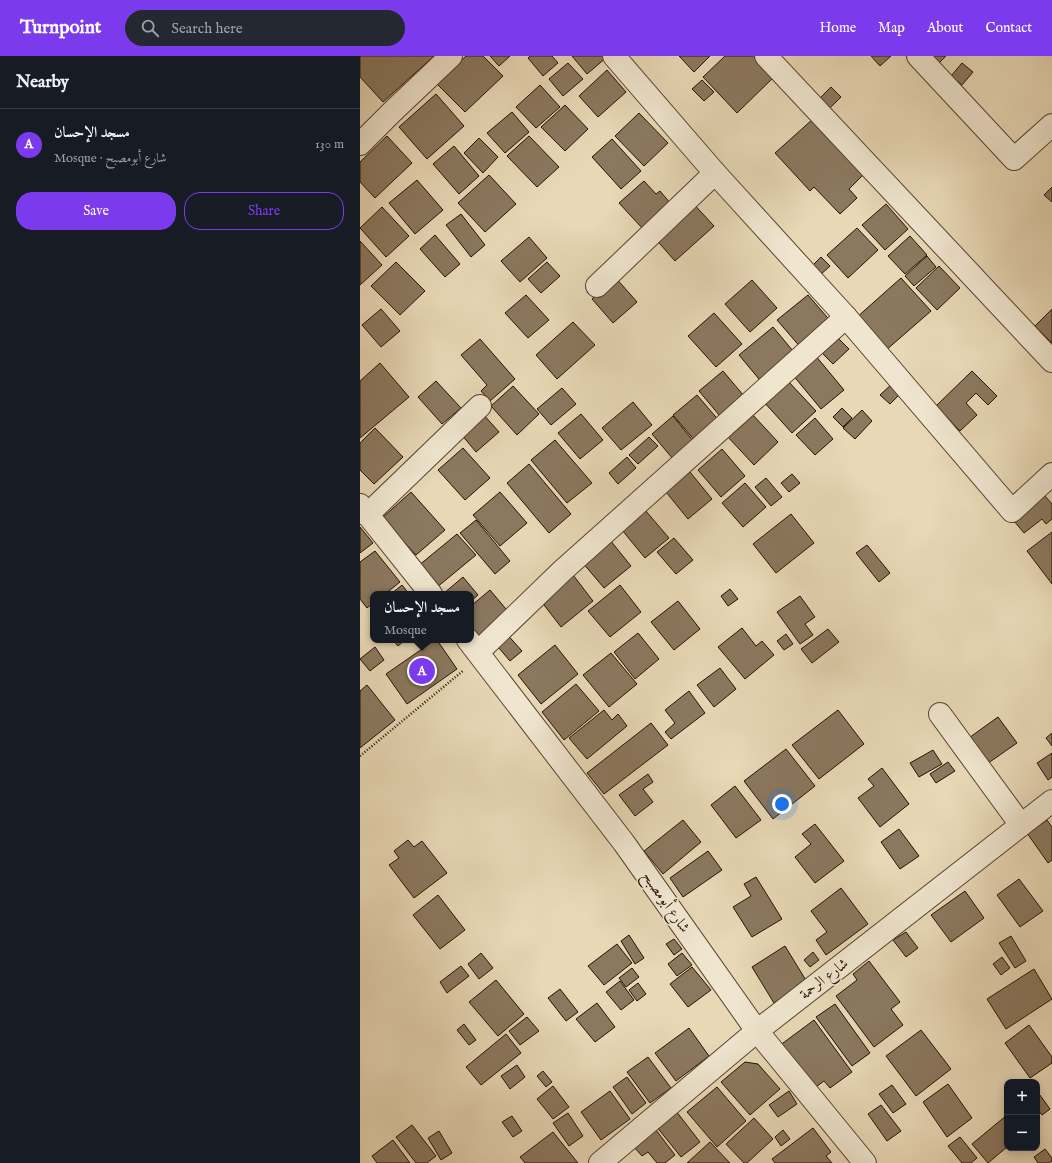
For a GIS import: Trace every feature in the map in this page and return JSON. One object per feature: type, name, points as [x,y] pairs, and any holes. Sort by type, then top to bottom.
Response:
[{"type":"street","points":[[360,144],[451,56]]},
{"type":"street","points":[[614,56],[715,173],[846,317],[1012,511],[1052,474]]},
{"type":"street","points":[[766,56],[1052,361]]},
{"type":"street","points":[[918,56],[1014,159],[1052,125]]},
{"type":"street","points":[[597,286],[715,173]]},
{"type":"street","points":[[473,646],[562,571],[846,317]]},
{"type":"street","points":[[429,591],[363,510],[480,406]]},
{"type":"street","name":"شارع أبومصبح","points":[[473,646],[624,843],[757,1031],[865,1163]]},
{"type":"street","points":[[940,714],[1021,825]]},
{"type":"street","name":"شارع الرحمة","points":[[600,1163],[757,1031],[1052,801]]},
{"type":"path","points":[[360,756],[465,669],[473,646]]},
{"type":"building","points":[[360,56],[434,56],[383,102],[360,77]]},
{"type":"building","points":[[466,56],[483,56],[503,76],[465,112],[437,84]]},
{"type":"building","points":[[490,56],[510,56],[499,66]]},
{"type":"building","points":[[530,56],[552,56],[558,63],[543,76],[528,58]]},
{"type":"building","points":[[572,56],[606,56],[607,57],[587,74]]},
{"type":"building","points":[[679,56],[710,56],[694,72]]},
{"type":"building","points":[[725,56],[756,56],[775,76],[737,113],[703,77]]},
{"type":"building","points":[[871,56],[891,56],[880,66]]},
{"type":"building","points":[[920,56],[946,56],[933,69]]},
{"type":"building","points":[[568,63],[583,79],[563,96],[549,79]]},
{"type":"building","points":[[962,63],[973,72],[962,85],[951,76]]},
{"type":"building","points":[[607,70],[626,92],[598,117],[579,96]]},
{"type":"building","points":[[702,80],[714,92],[704,101],[692,89]]},
{"type":"building","points":[[540,85],[560,107],[536,128],[516,107]]},
{"type":"building","points":[[831,87],[841,97],[826,112],[816,102]]},
{"type":"building","points":[[436,94],[464,126],[427,159],[399,127]]},
{"type":"building","points":[[565,105],[588,129],[565,151],[541,127]]},
{"type":"building","points":[[512,112],[529,132],[505,153],[487,133]]},
{"type":"building","points":[[639,113],[668,143],[644,166],[615,136]]},
{"type":"building","points":[[813,119],[863,175],[849,189],[857,198],[840,214],[814,187],[810,191],[775,153]]},
{"type":"building","points":[[387,136],[412,163],[375,198],[360,182],[360,162]]},
{"type":"building","points":[[529,136],[559,167],[537,187],[507,156]]},
{"type":"building","points":[[479,138],[498,157],[483,173],[464,153]]},
{"type":"building","points":[[612,139],[641,171],[621,189],[592,157]]},
{"type":"building","points":[[454,146],[479,176],[459,194],[433,164]]},
{"type":"building","points":[[489,175],[516,204],[485,232],[458,203]]},
{"type":"building","points":[[417,180],[443,210],[415,234],[389,203]]},
{"type":"building","points":[[644,181],[656,194],[660,191],[671,204],[643,229],[619,203]]},
{"type":"building","points":[[1052,187],[1052,202],[1044,195]]},
{"type":"building","points":[[690,200],[714,226],[675,261],[652,235]]},
{"type":"building","points":[[886,204],[908,229],[885,250],[862,225]]},
{"type":"building","points":[[382,207],[409,236],[386,257],[360,228]]},
{"type":"building","points":[[461,214],[485,245],[471,257],[446,225]]},
{"type":"building","points":[[857,228],[878,250],[848,278],[827,255]]},
{"type":"building","points":[[435,235],[460,264],[445,277],[420,249]]},
{"type":"building","points":[[910,236],[927,255],[905,274],[888,256]]},
{"type":"building","points":[[529,237],[547,258],[520,282],[501,261]]},
{"type":"building","points":[[360,241],[382,265],[360,285]]},
{"type":"building","points":[[927,256],[936,267],[914,286],[905,276]]},
{"type":"building","points":[[821,257],[830,266],[819,276],[811,267]]},
{"type":"building","points":[[396,262],[425,291],[400,315],[371,286]]},
{"type":"building","points":[[547,262],[560,276],[541,293],[528,279]]},
{"type":"building","points":[[939,266],[960,288],[937,310],[916,288]]},
{"type":"building","points":[[615,277],[637,302],[613,323],[592,299]]},
{"type":"building","points":[[901,278],[931,311],[885,351],[856,318]]},
{"type":"building","points":[[752,280],[777,308],[750,332],[725,304]]},
{"type":"building","points":[[526,295],[549,320],[528,338],[505,313]]},
{"type":"building","points":[[808,295],[833,324],[802,349],[777,320]]},
{"type":"building","points":[[381,309],[400,331],[381,347],[362,325]]},
{"type":"building","points":[[1052,309],[1052,343],[1035,326]]},
{"type":"building","points":[[714,313],[742,344],[716,367],[688,336]]},
{"type":"building","points":[[573,322],[595,345],[557,379],[536,355]]},
{"type":"building","points":[[773,327],[798,357],[764,385],[739,355]]},
{"type":"building","points":[[833,333],[849,349],[833,364],[817,348]]},
{"type":"building","points":[[480,339],[515,379],[490,401],[481,391],[487,385],[461,355]]},
{"type":"building","points":[[815,355],[844,390],[821,409],[792,374]]},
{"type":"building","points":[[380,363],[409,397],[360,438],[360,381]]},
{"type":"building","points":[[723,371],[749,402],[725,422],[699,391]]},
{"type":"building","points":[[972,371],[997,396],[988,405],[976,393],[966,403],[977,415],[960,431],[936,406]]},
{"type":"building","points":[[787,380],[816,411],[792,433],[763,401]]},
{"type":"building","points":[[436,381],[461,408],[442,424],[418,397]]},
{"type":"building","points":[[893,383],[902,392],[890,404],[880,395]]},
{"type":"building","points":[[513,386],[539,414],[517,435],[491,406]]},
{"type":"building","points":[[562,388],[576,404],[551,425],[537,409]]},
{"type":"building","points":[[697,395],[721,423],[697,443],[673,415]]},
{"type":"building","points":[[633,402],[652,425],[621,450],[602,428]]},
{"type":"building","points":[[842,408],[852,418],[843,427],[833,417]]},
{"type":"building","points":[[862,410],[872,421],[855,439],[843,428]]},
{"type":"building","points":[[751,413],[778,442],[754,465],[727,436]]},
{"type":"building","points":[[483,414],[499,432],[476,452],[461,434]]},
{"type":"building","points":[[581,414],[603,440],[580,459],[558,433]]},
{"type":"building","points":[[673,416],[694,442],[673,459],[652,434]]},
{"type":"building","points":[[815,418],[833,439],[815,455],[796,435]]},
{"type":"building","points":[[375,428],[403,457],[374,484],[360,470],[360,443]]},
{"type":"building","points":[[649,437],[658,446],[638,464],[629,455]]},
{"type":"building","points":[[555,440],[592,483],[567,503],[531,460]]},
{"type":"building","points":[[463,448],[490,478],[465,500],[438,470]]},
{"type":"building","points":[[722,449],[745,476],[721,497],[698,470]]},
{"type":"building","points":[[627,457],[636,468],[618,484],[609,473]]},
{"type":"building","points":[[529,464],[571,514],[549,533],[507,483]]},
{"type":"building","points":[[690,472],[712,499],[688,519],[666,492]]},
{"type":"building","points":[[792,474],[800,483],[789,492],[781,483]]},
{"type":"building","points":[[766,478],[782,497],[771,506],[755,487]]},
{"type":"building","points":[[745,483],[766,507],[743,527],[722,503]]},
{"type":"building","points":[[411,492],[445,530],[416,555],[382,518]]},
{"type":"building","points":[[500,492],[527,523],[500,546],[473,515]]},
{"type":"building","points":[[1045,496],[1052,504],[1052,519],[1046,524],[1042,519],[1024,533],[1014,521]]},
{"type":"building","points":[[645,510],[669,538],[645,558],[622,530]]},
{"type":"building","points":[[791,514],[814,543],[776,573],[753,544]]},
{"type":"building","points":[[476,520],[510,561],[495,574],[460,533]]},
{"type":"building","points":[[360,527],[373,543],[360,553]]},
{"type":"building","points":[[1052,532],[1052,584],[1027,551]]},
{"type":"building","points":[[457,534],[476,555],[436,588],[418,566]]},
{"type":"building","points":[[674,538],[693,560],[676,574],[657,552]]},
{"type":"building","points":[[610,540],[631,566],[604,588],[582,562]]},
{"type":"building","points":[[867,545],[890,573],[879,582],[856,553]]},
{"type":"building","points":[[375,551],[400,582],[389,591],[370,591],[370,606],[367,608],[360,599],[360,562]]},
{"type":"building","points":[[573,575],[593,601],[561,627],[541,601]]},
{"type":"building","points":[[463,577],[478,595],[474,598],[474,591],[447,591]]},
{"type":"building","points":[[402,585],[407,591],[395,591]]},
{"type":"building","points":[[620,585],[641,612],[610,637],[588,611]]},
{"type":"building","points":[[730,589],[738,599],[728,606],[721,596]]},
{"type":"building","points":[[490,590],[511,615],[479,642],[474,636],[474,603]]},
{"type":"building","points":[[800,596],[815,617],[805,624],[813,635],[800,644],[777,612]]},
{"type":"building","points":[[678,601],[700,629],[674,650],[651,622]]},
{"type":"building","points":[[742,628],[756,646],[762,641],[774,655],[745,679],[718,647]]},
{"type":"building","points":[[828,629],[839,642],[812,663],[801,649]]},
{"type":"building","points":[[504,631],[522,651],[510,661],[493,641]]},
{"type":"building","points":[[638,633],[659,659],[635,679],[614,652]]},
{"type":"building","points":[[786,634],[793,644],[784,650],[777,641]]},
{"type":"building","points":[[431,643],[439,643],[457,669],[407,704],[386,674]]},
{"type":"building","points":[[555,645],[578,674],[541,704],[518,675]]},
{"type":"building","points":[[375,647],[384,660],[370,671],[360,659]]},
{"type":"building","points":[[611,653],[637,684],[609,707],[583,675]]},
{"type":"building","points":[[720,668],[736,689],[714,707],[697,685]]},
{"type":"building","points":[[576,684],[599,711],[564,740],[542,712]]},
{"type":"building","points":[[367,685],[395,720],[360,748],[360,691]]},
{"type":"building","points":[[689,691],[705,713],[671,739],[665,732],[675,723],[665,710]]},
{"type":"building","points":[[604,710],[612,720],[618,714],[627,726],[587,759],[569,738]]},
{"type":"building","points":[[838,710],[864,744],[819,779],[792,745]]},
{"type":"building","points":[[998,717],[1017,743],[984,766],[966,740]]},
{"type":"building","points":[[651,723],[668,745],[604,794],[587,773]]},
{"type":"building","points":[[1052,733],[1052,746],[1046,738]]},
{"type":"building","points":[[786,749],[815,786],[773,819],[744,781]]},
{"type":"building","points":[[933,750],[942,764],[919,777],[910,763]]},
{"type":"building","points":[[1052,753],[1052,777],[1048,780],[1037,763]]},
{"type":"building","points":[[948,762],[955,771],[936,783],[930,774]]},
{"type":"building","points":[[882,768],[909,804],[880,827],[858,798],[874,786],[868,779]]},
{"type":"building","points":[[648,774],[653,782],[643,789],[653,802],[635,816],[619,795]]},
{"type":"building","points":[[735,786],[761,820],[736,838],[711,805]]},
{"type":"building","points":[[683,820],[701,842],[663,874],[644,851]]},
{"type":"building","points":[[1047,820],[1052,827],[1052,860],[1048,863],[1027,833]]},
{"type":"building","points":[[815,824],[844,861],[815,883],[795,857],[811,844],[802,834]]},
{"type":"building","points":[[899,829],[919,856],[900,869],[881,842]]},
{"type":"building","points":[[408,840],[414,847],[422,841],[447,873],[414,898],[389,865],[399,858],[394,851]]},
{"type":"building","points":[[708,851],[722,870],[683,897],[670,878]]},
{"type":"building","points":[[756,877],[782,919],[752,937],[733,907],[751,896],[744,884]]},
{"type":"building","points":[[1019,879],[1043,911],[1020,927],[997,895]]},
{"type":"building","points":[[841,888],[868,924],[826,955],[816,940],[827,932],[811,911]]},
{"type":"building","points":[[965,891],[984,918],[951,942],[931,915]]},
{"type":"building","points":[[438,895],[465,930],[440,949],[413,915]]},
{"type":"building","points":[[906,932],[918,948],[906,957],[893,940]]},
{"type":"building","points":[[629,935],[644,958],[635,964],[621,941]]},
{"type":"building","points":[[1011,936],[1026,961],[1015,968],[999,943]]},
{"type":"building","points":[[674,939],[682,949],[674,955],[666,944]]},
{"type":"building","points":[[617,944],[632,963],[604,985],[588,966]]},
{"type":"building","points":[[785,946],[807,982],[774,1003],[752,967]]},
{"type":"building","points":[[813,952],[819,960],[810,967],[804,960]]},
{"type":"building","points":[[481,953],[493,968],[479,979],[468,964]]},
{"type":"building","points":[[682,953],[692,965],[677,976],[668,964]]},
{"type":"building","points":[[1002,957],[1010,968],[1001,975],[993,964]]},
{"type":"building","points":[[869,961],[900,1002],[891,1009],[903,1025],[874,1047],[836,996],[857,980],[853,974]]},
{"type":"building","points":[[461,966],[469,976],[447,993],[440,982]]},
{"type":"building","points":[[692,967],[711,990],[688,1007],[670,984]]},
{"type":"building","points":[[632,968],[639,977],[626,987],[619,978]]},
{"type":"building","points":[[1034,969],[1052,999],[1006,1029],[987,999]]},
{"type":"building","points":[[496,980],[524,1014],[498,1036],[469,1002]]},
{"type":"building","points":[[620,981],[634,1000],[621,1010],[606,992]]},
{"type":"building","points":[[638,983],[646,994],[637,1001],[629,990]]},
{"type":"building","points":[[560,989],[578,1012],[566,1021],[548,998]]},
{"type":"building","points":[[597,1003],[615,1027],[595,1042],[576,1019]]},
{"type":"building","points":[[835,1004],[870,1053],[852,1066],[816,1017]]},
{"type":"building","points":[[527,1017],[539,1031],[520,1045],[509,1031]]},
{"type":"building","points":[[814,1020],[852,1072],[830,1088],[824,1081],[813,1089],[779,1046]]},
{"type":"building","points":[[464,1024],[476,1040],[469,1045],[457,1030]]},
{"type":"building","points":[[1029,1025],[1052,1057],[1052,1063],[1030,1078],[1005,1043]]},
{"type":"building","points":[[689,1028],[709,1056],[676,1081],[655,1053]]},
{"type":"building","points":[[921,1030],[951,1069],[916,1096],[886,1056]]},
{"type":"building","points":[[506,1034],[521,1053],[481,1085],[466,1067]]},
{"type":"building","points":[[648,1057],[671,1088],[650,1103],[627,1072]]},
{"type":"building","points":[[745,1062],[758,1064],[780,1089],[750,1115],[721,1082]]},
{"type":"building","points":[[517,1065],[525,1077],[510,1089],[501,1076]]},
{"type":"building","points":[[543,1071],[552,1082],[546,1087],[537,1076]]},
{"type":"building","points":[[627,1077],[646,1103],[632,1114],[613,1087]]},
{"type":"building","points":[[948,1084],[972,1118],[947,1137],[923,1102]]},
{"type":"building","points":[[892,1085],[906,1104],[893,1113],[879,1094]]},
{"type":"building","points":[[553,1086],[569,1107],[553,1119],[537,1099]]},
{"type":"building","points":[[717,1087],[746,1121],[717,1147],[687,1112]]},
{"type":"building","points":[[610,1091],[630,1119],[601,1140],[581,1112]]},
{"type":"building","points":[[789,1091],[797,1104],[778,1117],[769,1105]]},
{"type":"building","points":[[1040,1095],[1050,1109],[1042,1115],[1040,1112]]},
{"type":"building","points":[[881,1105],[901,1131],[887,1141],[868,1114]]},
{"type":"building","points":[[676,1111],[700,1142],[681,1157],[656,1126]]},
{"type":"building","points":[[568,1113],[583,1136],[569,1146],[553,1123]]},
{"type":"building","points":[[512,1116],[522,1131],[513,1137],[502,1122]]},
{"type":"building","points":[[1004,1117],[1004,1150],[988,1163],[972,1144]]},
{"type":"building","points":[[754,1118],[773,1139],[747,1163],[744,1163],[726,1144]]},
{"type":"building","points":[[412,1125],[436,1156],[427,1163],[416,1163],[396,1137]]},
{"type":"building","points":[[813,1128],[831,1152],[826,1156],[832,1163],[775,1163],[772,1159]]},
{"type":"building","points":[[656,1130],[675,1155],[665,1163],[657,1163],[648,1152],[642,1156],[634,1147]]},
{"type":"building","points":[[783,1130],[790,1139],[781,1146],[775,1137]]},
{"type":"building","points":[[439,1131],[452,1153],[441,1160],[428,1138]]},
{"type":"building","points":[[553,1132],[578,1163],[525,1163],[520,1157]]},
{"type":"building","points":[[960,1137],[977,1158],[971,1163],[962,1163],[948,1146]]},
{"type":"building","points":[[393,1140],[410,1163],[377,1163],[372,1156]]},
{"type":"building","points":[[710,1142],[730,1163],[687,1163]]},
{"type":"building","points":[[1045,1149],[1052,1158],[1052,1161],[1049,1163],[1038,1163],[1034,1157]]},
{"type":"place","name":"مسجد الإحسان","points":[[422,671]]}]
